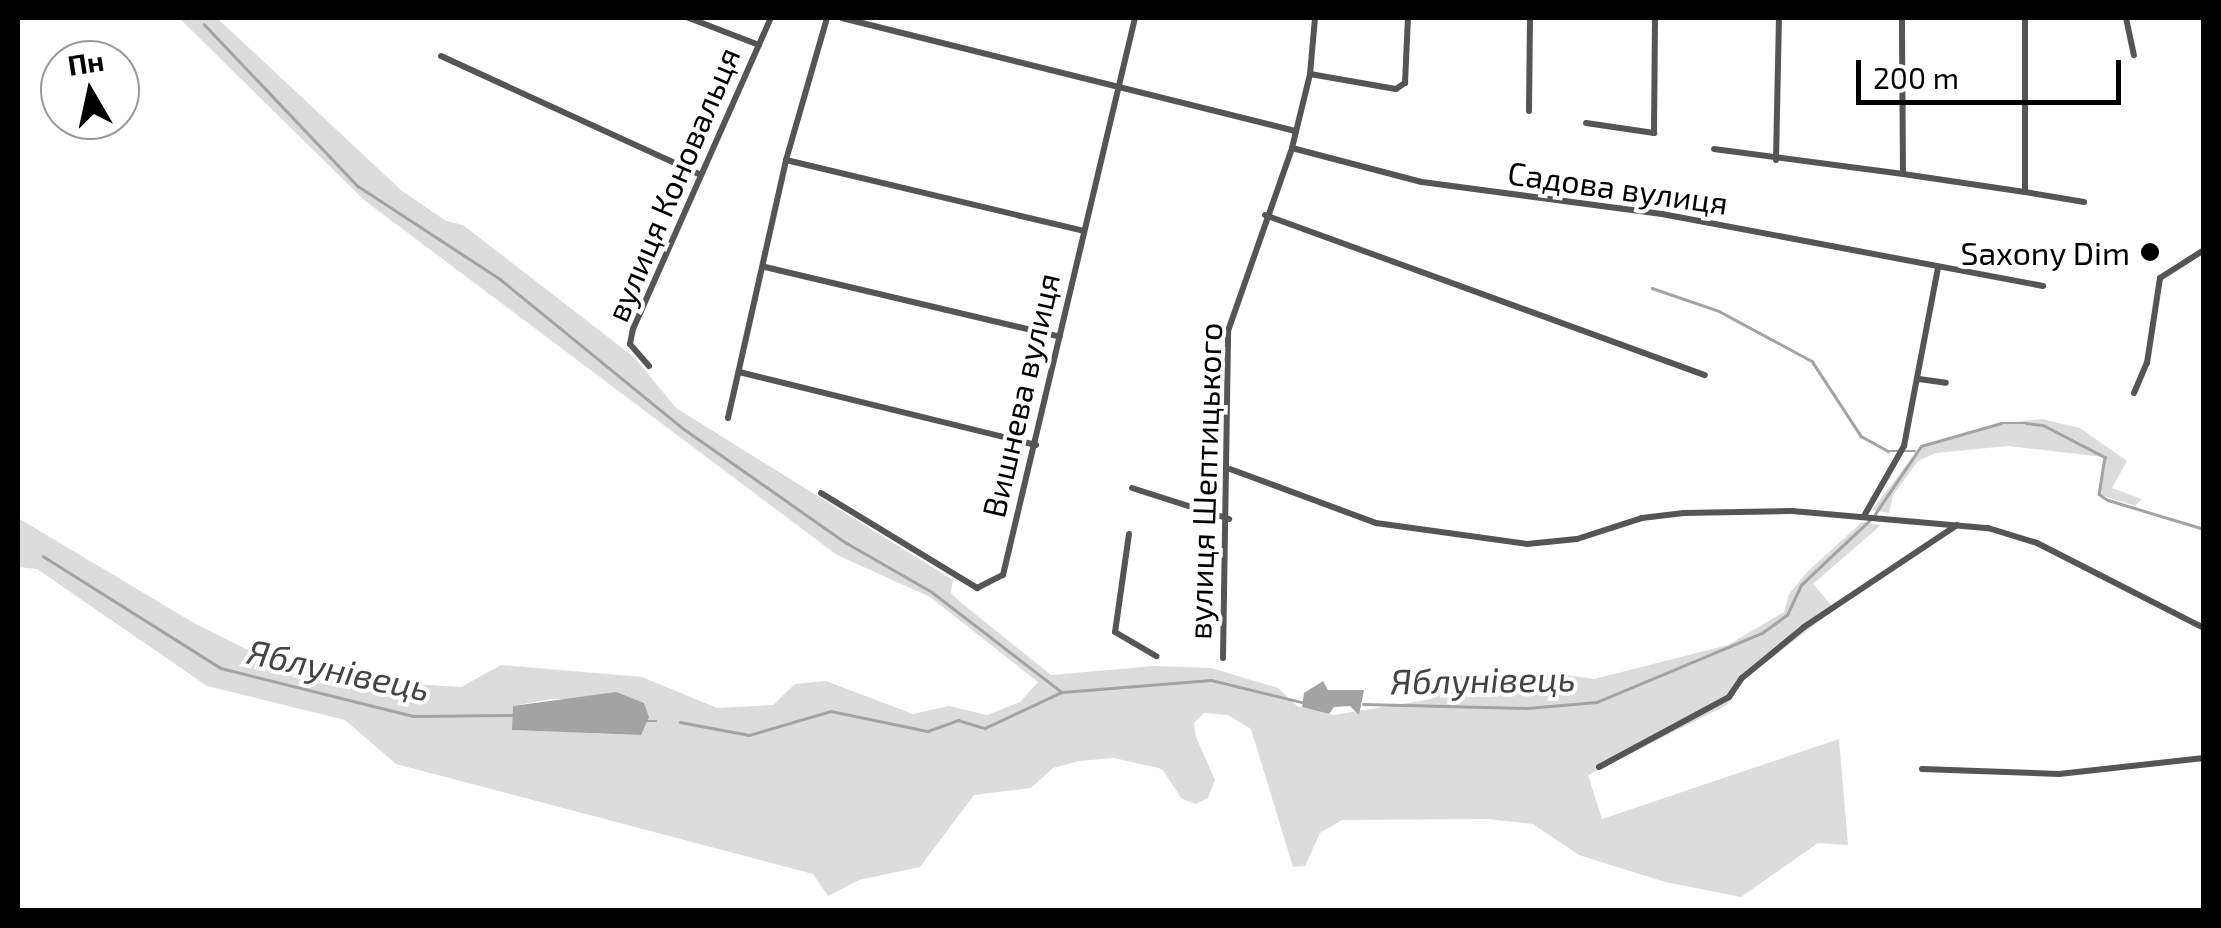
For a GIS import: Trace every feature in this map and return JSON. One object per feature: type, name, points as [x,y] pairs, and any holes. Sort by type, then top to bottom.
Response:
[{"type":"street","points":[[689,18],[759,45]]},
{"type":"street","name":"вулиця Коновальця","points":[[649,366],[630,344],[633,329],[771,18]]},
{"type":"street","points":[[728,418],[786,160],[827,18]]},
{"type":"street","points":[[842,18],[1296,131]]},
{"type":"street","name":"Вишнева вулиця","points":[[820,492],[987,588],[1003,575],[1135,18]]},
{"type":"street","name":"вулиця Шептицького","points":[[1223,658],[1230,469],[1228,331],[1264,215],[1292,148],[1310,74],[1314,18]]},
{"type":"street","points":[[1310,74],[1396,89],[1405,83],[1408,18]]},
{"type":"street","points":[[1529,111],[1530,18]]},
{"type":"street","points":[[1586,123],[1654,133],[1655,18]]},
{"type":"street","points":[[1776,160],[1780,18]]},
{"type":"street","points":[[1902,18],[1902,174]]},
{"type":"street","points":[[2025,192],[2026,18]]},
{"type":"street","points":[[2126,18],[2134,56]]},
{"type":"street","points":[[441,56],[702,175]]},
{"type":"street","name":"Садова вулиця","points":[[1292,148],[1422,182],[1662,214],[2043,286]]},
{"type":"street","points":[[1714,149],[2084,202]]},
{"type":"street","points":[[786,160],[1083,231]]},
{"type":"street","points":[[1264,215],[1705,375]]},
{"type":"street","points":[[2134,393],[2147,363],[2160,278],[2204,250]]},
{"type":"street","points":[[765,267],[1060,336]]},
{"type":"street","points":[[1866,516],[1904,446],[1938,267]]},
{"type":"street","points":[[739,372],[1036,445]]},
{"type":"street","points":[[1919,378],[1946,382]]},
{"type":"street","points":[[1230,469],[1376,523],[1527,544],[1577,540],[1642,518],[1684,513],[1866,516],[1958,524],[2037,543],[2204,628]]},
{"type":"street","points":[[1132,488],[1229,519]]},
{"type":"street","points":[[1599,767],[1729,698],[1742,678],[1804,627],[1958,524]]},
{"type":"street","points":[[1129,534],[1116,632],[1156,656]]},
{"type":"street","points":[[1922,770],[2060,774],[2204,758]]},
{"type":"shaded area","points":[[179,18],[217,18],[402,191],[446,221],[463,225],[635,358],[676,408],[953,580],[951,593],[959,601],[1051,675],[1154,666],[1211,668],[1278,688],[1297,706],[1333,715],[1432,699],[1440,676],[1554,673],[1594,679],[1728,645],[1784,612],[1789,594],[1808,571],[1862,522],[1881,525],[1813,584],[1835,609],[1746,678],[1727,705],[1588,775],[1602,819],[1839,739],[1848,845],[1818,843],[1741,897],[1665,882],[1579,855],[1533,824],[1488,819],[1342,820],[1320,833],[1305,866],[1293,867],[1251,729],[1228,715],[1204,713],[1194,723],[1196,737],[1215,780],[1208,798],[1196,804],[1182,799],[1162,769],[1114,758],[1079,761],[1053,768],[1031,788],[974,795],[920,867],[859,880],[828,896],[813,874],[396,764],[345,720],[207,686],[37,569],[18,567],[18,518],[194,623],[262,657],[333,679],[461,687],[501,665],[642,677],[717,708],[773,705],[795,684],[826,681],[913,714],[949,706],[987,715],[1020,702],[1038,682],[930,597],[837,555],[364,200]],"holes":[[[551,699],[585,700],[641,735],[513,730],[513,706]]]},
{"type":"shaded area","points":[[2042,419],[2080,428],[2127,461],[2112,488],[2142,499],[2135,506],[2099,494],[2104,457],[2008,446],[1936,453],[1918,461],[1893,495],[1889,513],[1872,510],[1921,446],[2003,423]]},
{"type":"shaded area","points":[[1323,681],[1328,690],[1364,690],[1359,715],[1350,706],[1334,707],[1329,714],[1302,707],[1304,693]]},
{"type":"shaded area","points":[[616,692],[644,703],[649,717],[641,735],[512,730],[513,706]]},
{"type":"waterway","points":[[204,24],[358,186],[500,279],[684,429],[845,542],[932,592],[1062,692]]},
{"type":"waterway","points":[[1652,288],[1719,311],[1812,361],[1861,436],[1888,451],[1915,451]]},
{"type":"waterway","name":"Яблунівець","points":[[1875,514],[1921,446],[2001,423],[2026,423],[2043,425],[2105,457],[2099,494],[2108,500],[2204,529]]},
{"type":"waterway","name":"Яблунівець","points":[[1363,704],[1527,708],[1597,702],[1762,633],[1787,615],[1801,585],[1870,520]]},
{"type":"waterway","name":"Яблунівець","points":[[43,556],[221,668],[413,716],[512,715]]},
{"type":"waterway","name":"Яблунівець","points":[[680,722],[749,735],[831,711],[928,731],[958,720],[985,728],[1062,692],[1211,680],[1305,703]]},
{"type":"waterway","name":"Яблунівець","points":[[645,721],[656,721]]},
{"type":"place","name":"Saxony Dim","points":[[2150,252]]}]
